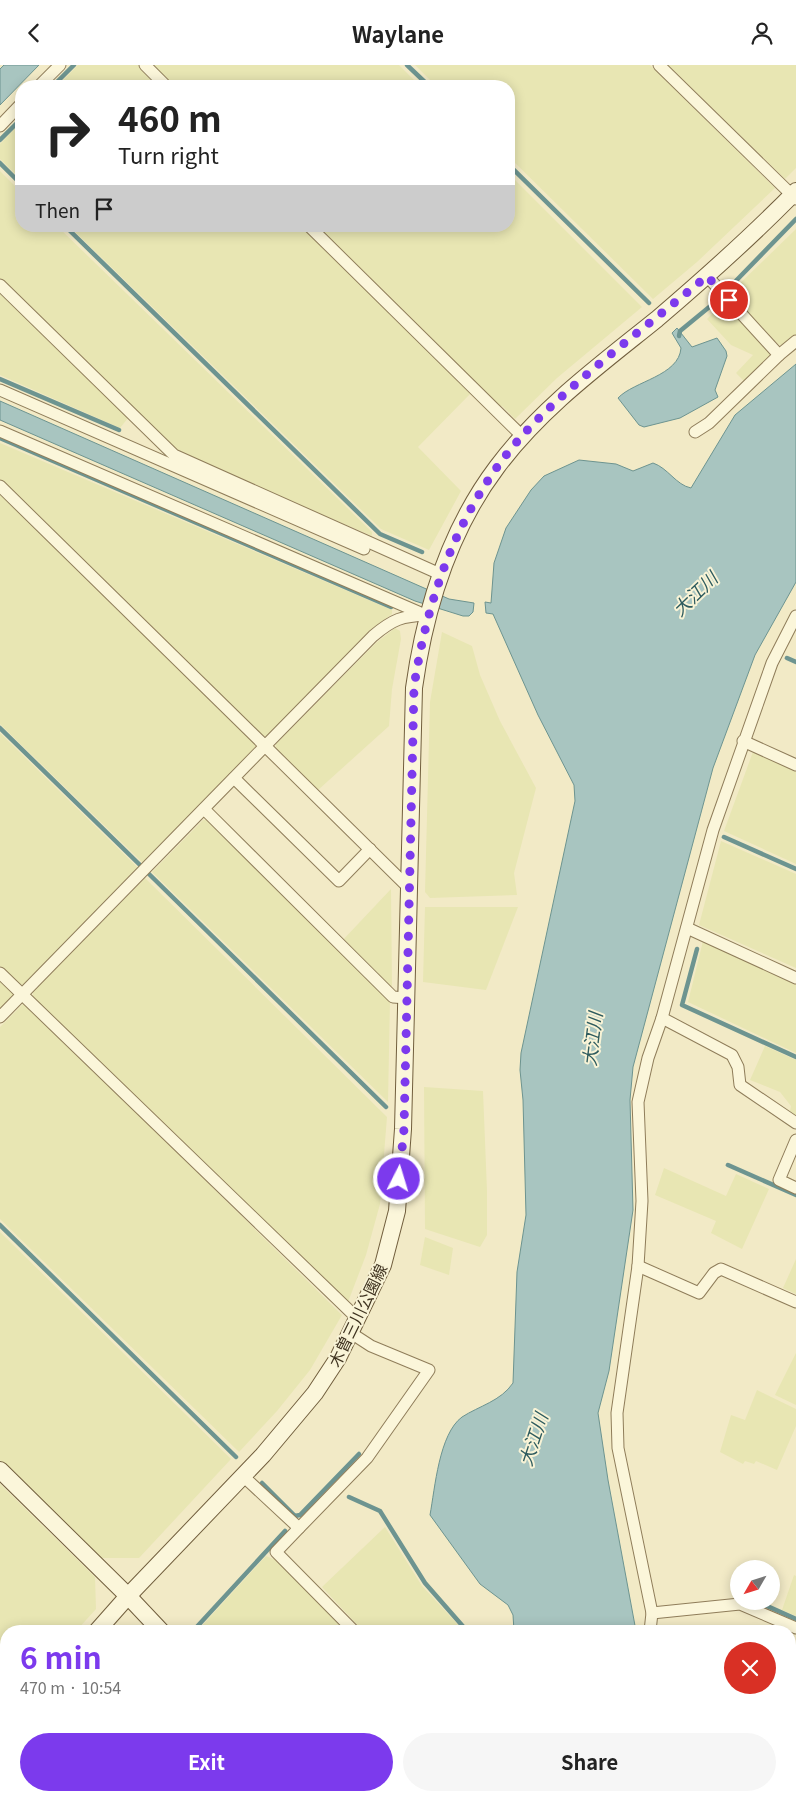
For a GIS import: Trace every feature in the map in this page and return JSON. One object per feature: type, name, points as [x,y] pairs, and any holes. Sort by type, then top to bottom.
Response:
[{"type":"main road","name":"木曽三川公園線","points":[[102,1625],[243,1476],[315,1393],[355,1326],[383,1265],[396,1211],[404,1129],[414,687],[428,613],[452,544],[474,503],[496,468],[522,436],[563,395],[707,276],[795,195]]},
{"type":"main road","points":[[0,1470],[128,1596],[155,1625]]},
{"type":"street","points":[[45,80],[60,65]]},
{"type":"street","points":[[145,65],[160,80]]},
{"type":"street","points":[[659,65],[795,195]]},
{"type":"street","points":[[0,126],[15,110]]},
{"type":"street","points":[[315,232],[522,436]]},
{"type":"street","points":[[707,276],[780,355]]},
{"type":"street","points":[[0,285],[174,455],[417,564],[438,581]]},
{"type":"street","points":[[695,432],[709,423],[796,341]]},
{"type":"street","points":[[0,390],[404,566],[417,564]]},
{"type":"street","points":[[0,431],[428,613]]},
{"type":"street","points":[[0,486],[409,888]]},
{"type":"street","points":[[0,1017],[373,636],[388,624],[404,616],[428,613]]},
{"type":"street","points":[[651,1625],[652,1613],[618,1447],[617,1413],[638,1266],[642,1201],[638,1101],[648,1058],[662,1018],[713,830],[772,663],[796,617]]},
{"type":"street","points":[[743,741],[796,765]]},
{"type":"street","points":[[234,778],[339,881],[370,849]]},
{"type":"street","points":[[204,809],[393,997],[406,998]]},
{"type":"street","points":[[687,928],[796,978]]},
{"type":"street","points":[[0,973],[340,1304],[371,1346],[429,1370],[367,1458],[276,1551],[348,1625]]},
{"type":"street","points":[[662,1018],[732,1055],[738,1067],[740,1085],[796,1123]]},
{"type":"street","points":[[796,1140],[779,1180],[796,1188]]},
{"type":"street","points":[[638,1266],[699,1293],[714,1273],[721,1269],[796,1302]]},
{"type":"street","points":[[243,1476],[299,1528]]},
{"type":"street","points":[[652,1613],[740,1603],[789,1625]]},
{"type":"shaded area","points":[[78,65],[139,65],[155,80],[63,80]]},
{"type":"shaded area","points":[[152,65],[399,65],[414,80],[167,80]]},
{"type":"shaded area","points":[[415,65],[650,65],[775,188],[697,262],[653,299],[515,163],[515,80],[430,80]]},
{"type":"shaded area","points":[[668,65],[796,65],[796,168],[785,179]]},
{"type":"shaded area","points":[[15,128],[15,174],[0,159],[0,144]]},
{"type":"shaded area","points":[[0,171],[15,186],[15,232],[63,232],[372,532],[372,536],[176,452],[0,280]]},
{"type":"shaded area","points":[[515,180],[642,307],[557,378],[515,419],[502,406],[498,406],[322,232],[515,232]]},
{"type":"shaded area","points":[[796,229],[796,337],[785,346],[778,344],[730,293]]},
{"type":"shaded area","points":[[75,232],[310,232],[473,391],[418,447],[461,491],[429,550],[381,529]]},
{"type":"shaded area","points":[[0,292],[128,418],[120,428],[0,375]]},
{"type":"shaded area","points":[[724,302],[769,350],[771,358],[745,382],[736,373],[753,355],[731,345],[707,319]]},
{"type":"shaded area","points":[[0,443],[392,610],[392,614],[370,630],[268,736],[261,736],[0,481]]},
{"type":"shaded area","points":[[0,493],[255,743],[255,749],[143,863],[0,724]]},
{"type":"shaded area","points":[[395,628],[400,631],[401,639],[392,689],[389,726],[318,790],[276,748],[276,744],[376,643]]},
{"type":"shaded area","points":[[442,632],[472,646],[480,675],[500,721],[536,788],[514,873],[517,895],[430,898],[425,892],[430,702]]},
{"type":"shaded area","points":[[0,733],[138,868],[25,985],[18,984],[0,966]]},
{"type":"shaded area","points":[[754,749],[796,768],[796,864],[724,831]]},
{"type":"shaded area","points":[[203,820],[209,820],[390,1000],[388,1102],[152,872]]},
{"type":"shaded area","points":[[721,841],[796,874],[796,968],[699,925]]},
{"type":"shaded area","points":[[145,878],[387,1117],[380,1204],[366,1255],[348,1302],[33,1000],[33,992]]},
{"type":"shaded area","points":[[391,889],[392,986],[388,986],[342,941]]},
{"type":"shaded area","points":[[425,907],[518,907],[486,990],[423,982]]},
{"type":"shaded area","points":[[703,941],[796,983],[796,1053],[688,1002]]},
{"type":"shaded area","points":[[0,978],[13,991],[13,999],[0,1011]]},
{"type":"shaded area","points":[[23,1004],[27,1005],[342,1315],[310,1370],[277,1411],[239,1452],[0,1219],[0,1027]]},
{"type":"shaded area","points":[[765,1046],[796,1060],[796,1117],[790,1111],[791,1106],[780,1092],[750,1080]]},
{"type":"shaded area","points":[[424,1087],[483,1091],[487,1235],[480,1247],[425,1229]]},
{"type":"shaded area","points":[[664,1168],[726,1196],[736,1174],[769,1189],[742,1249],[711,1233],[716,1221],[655,1195]]},
{"type":"shaded area","points":[[0,1232],[231,1459],[139,1558],[100,1558],[0,1460]]},
{"type":"shaded area","points":[[425,1237],[453,1248],[449,1275],[420,1265]]},
{"type":"shaded area","points":[[796,1259],[796,1294],[783,1288]]},
{"type":"shaded area","points":[[796,1353],[796,1405],[775,1395]]},
{"type":"shaded area","points":[[757,1390],[796,1409],[796,1426],[777,1470],[756,1461],[754,1464],[745,1461],[743,1464],[720,1452],[731,1415],[745,1420]]},
{"type":"shaded area","points":[[0,1484],[95,1577],[96,1609],[81,1625],[0,1625]]},
{"type":"shaded area","points":[[385,1527],[422,1586],[458,1625],[357,1625],[322,1587]]},
{"type":"shaded area","points":[[266,1556],[276,1560],[341,1625],[203,1625]]},
{"type":"shaded area","points":[[794,1575],[796,1576],[796,1616],[782,1610]]},
{"type":"water","points":[[4,65],[39,65],[24,80],[15,80],[15,90],[0,105],[0,69]]},
{"type":"water","points":[[677,328],[692,347],[717,338],[726,351],[727,356],[715,390],[718,397],[680,418],[644,427],[639,425],[618,398],[625,392],[664,372],[673,365],[681,348],[672,333]]},
{"type":"water","name":"大江川","points":[[796,364],[796,582],[755,655],[713,768],[633,1067],[630,1100],[633,1210],[609,1371],[598,1413],[608,1480],[635,1625],[514,1625],[513,1615],[508,1605],[480,1584],[430,1515],[439,1462],[443,1448],[454,1425],[462,1417],[502,1394],[513,1383],[517,1272],[526,1215],[523,1100],[520,1070],[521,1053],[575,801],[574,785],[538,715],[493,614],[486,613],[485,602],[491,603],[494,563],[506,528],[531,490],[544,476],[579,460],[616,464],[633,471],[653,463],[681,484],[691,488],[735,415]]},
{"type":"water","points":[[0,401],[449,599],[474,603],[473,612],[469,616],[463,616],[415,601],[0,420]]},
{"type":"waterway","points":[[59,80],[74,65]]},
{"type":"waterway","points":[[407,65],[423,80]]},
{"type":"waterway","points":[[0,140],[15,125]]},
{"type":"waterway","points":[[0,163],[15,178]]},
{"type":"waterway","points":[[515,171],[649,303]]},
{"type":"waterway","points":[[728,289],[796,219]]},
{"type":"waterway","points":[[71,232],[380,534],[422,552]]},
{"type":"waterway","points":[[679,336],[680,331],[719,299]]},
{"type":"waterway","points":[[0,379],[119,430]]},
{"type":"waterway","points":[[0,438],[391,607]]},
{"type":"waterway","points":[[787,658],[796,662]]},
{"type":"waterway","points":[[0,728],[140,865]]},
{"type":"waterway","points":[[724,837],[796,869]]},
{"type":"waterway","points":[[149,874],[386,1107]]},
{"type":"waterway","points":[[697,949],[682,1005],[796,1057]]},
{"type":"waterway","points":[[728,1165],[796,1195]]},
{"type":"waterway","points":[[0,1225],[236,1457]]},
{"type":"waterway","points":[[262,1483],[295,1516],[300,1515],[359,1454]]},
{"type":"waterway","points":[[349,1497],[380,1511],[425,1583],[462,1625]]},
{"type":"waterway","points":[[199,1625],[285,1531]]},
{"type":"waterway","points":[[776,1610],[796,1619]]},
{"type":"route","points":[[399,1179],[404,1129],[414,687],[427,615],[440,574],[452,544],[474,503],[496,468],[522,436],[563,395],[707,276],[729,300]]}]
